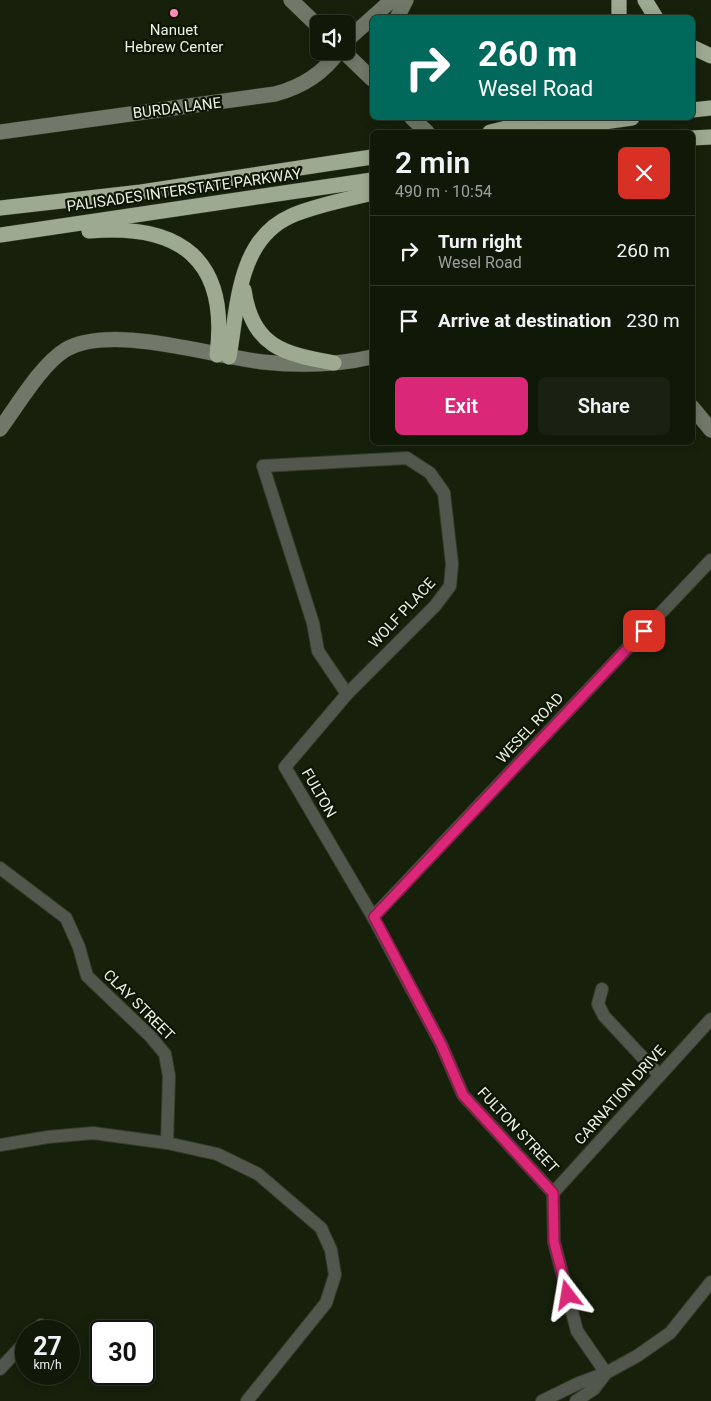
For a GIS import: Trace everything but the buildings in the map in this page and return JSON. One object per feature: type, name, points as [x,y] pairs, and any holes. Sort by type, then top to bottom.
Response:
[{"type":"highway","points":[[645,0],[654,15]]},
{"type":"highway","points":[[695,48],[711,56]]},
{"type":"highway","points":[[695,110],[711,108]]},
{"type":"highway","points":[[498,130],[541,120]]},
{"type":"highway","points":[[546,130],[618,120]]},
{"type":"highway","points":[[695,138],[711,137]]},
{"type":"highway","name":"PALISADES INTERSTATE PARKWAY","points":[[0,208],[149,190],[370,157]]},
{"type":"highway","name":"PALISADES INTERSTATE PARKWAY","points":[[0,235],[370,180]]},
{"type":"highway","points":[[223,356],[244,276],[256,243],[277,223],[298,213],[370,194]]},
{"type":"highway","points":[[0,239],[106,230],[137,232],[171,240],[184,248],[200,264],[214,288],[220,318],[223,356]]},
{"type":"highway","points":[[244,276],[247,308],[256,327],[267,342],[289,353],[334,363]]},
{"type":"street","points":[[291,0],[310,19]]},
{"type":"street","points":[[375,15],[392,0]]},
{"type":"street","points":[[398,15],[406,0]]},
{"type":"street","points":[[355,33],[370,20]]},
{"type":"street","name":"BURDA LANE","points":[[0,132],[276,94],[312,79],[332,60]]},
{"type":"street","points":[[352,60],[370,77]]},
{"type":"street","points":[[414,120],[425,130]]},
{"type":"street","points":[[0,429],[53,360],[79,344],[94,340],[120,339],[284,364],[334,363],[370,357]]},
{"type":"street","points":[[695,411],[711,430]]},
{"type":"street","name":"WOLF PLACE","points":[[407,458],[430,473],[444,493],[452,564],[450,586],[434,606],[347,694],[318,651],[313,623],[263,466],[407,458]]},
{"type":"street","name":"WESEL ROAD","points":[[374,917],[711,560]]},
{"type":"street","name":"FULTON","points":[[347,694],[285,767],[374,917]]},
{"type":"street","name":"CLAY STREET","points":[[0,868],[66,918],[79,947],[87,976],[150,1036],[165,1054],[169,1076],[167,1143]]},
{"type":"street","name":"FULTON STREET","points":[[374,917],[441,1044],[463,1095],[553,1193],[554,1242],[577,1331],[606,1373]]},
{"type":"street","points":[[602,989],[598,1004],[604,1016],[658,1075]]},
{"type":"street","name":"CARNATION DRIVE","points":[[553,1193],[658,1075],[711,1019]]},
{"type":"street","points":[[0,1145],[40,1138],[93,1134],[167,1143],[217,1154],[258,1174],[320,1228],[331,1250],[335,1275],[326,1303],[247,1401]]},
{"type":"street","points":[[542,1401],[579,1383],[606,1373],[638,1356],[670,1332],[711,1282]]},
{"type":"street","points":[[0,1369],[15,1353]]},
{"type":"street","points":[[576,1401],[594,1389],[606,1373]]},
{"type":"place","name":"Nanuet Hebrew Center","points":[[174,13]]},
{"type":"route","points":[[568,1295],[554,1242],[553,1193],[463,1095],[441,1044],[374,917],[644,631]]}]
